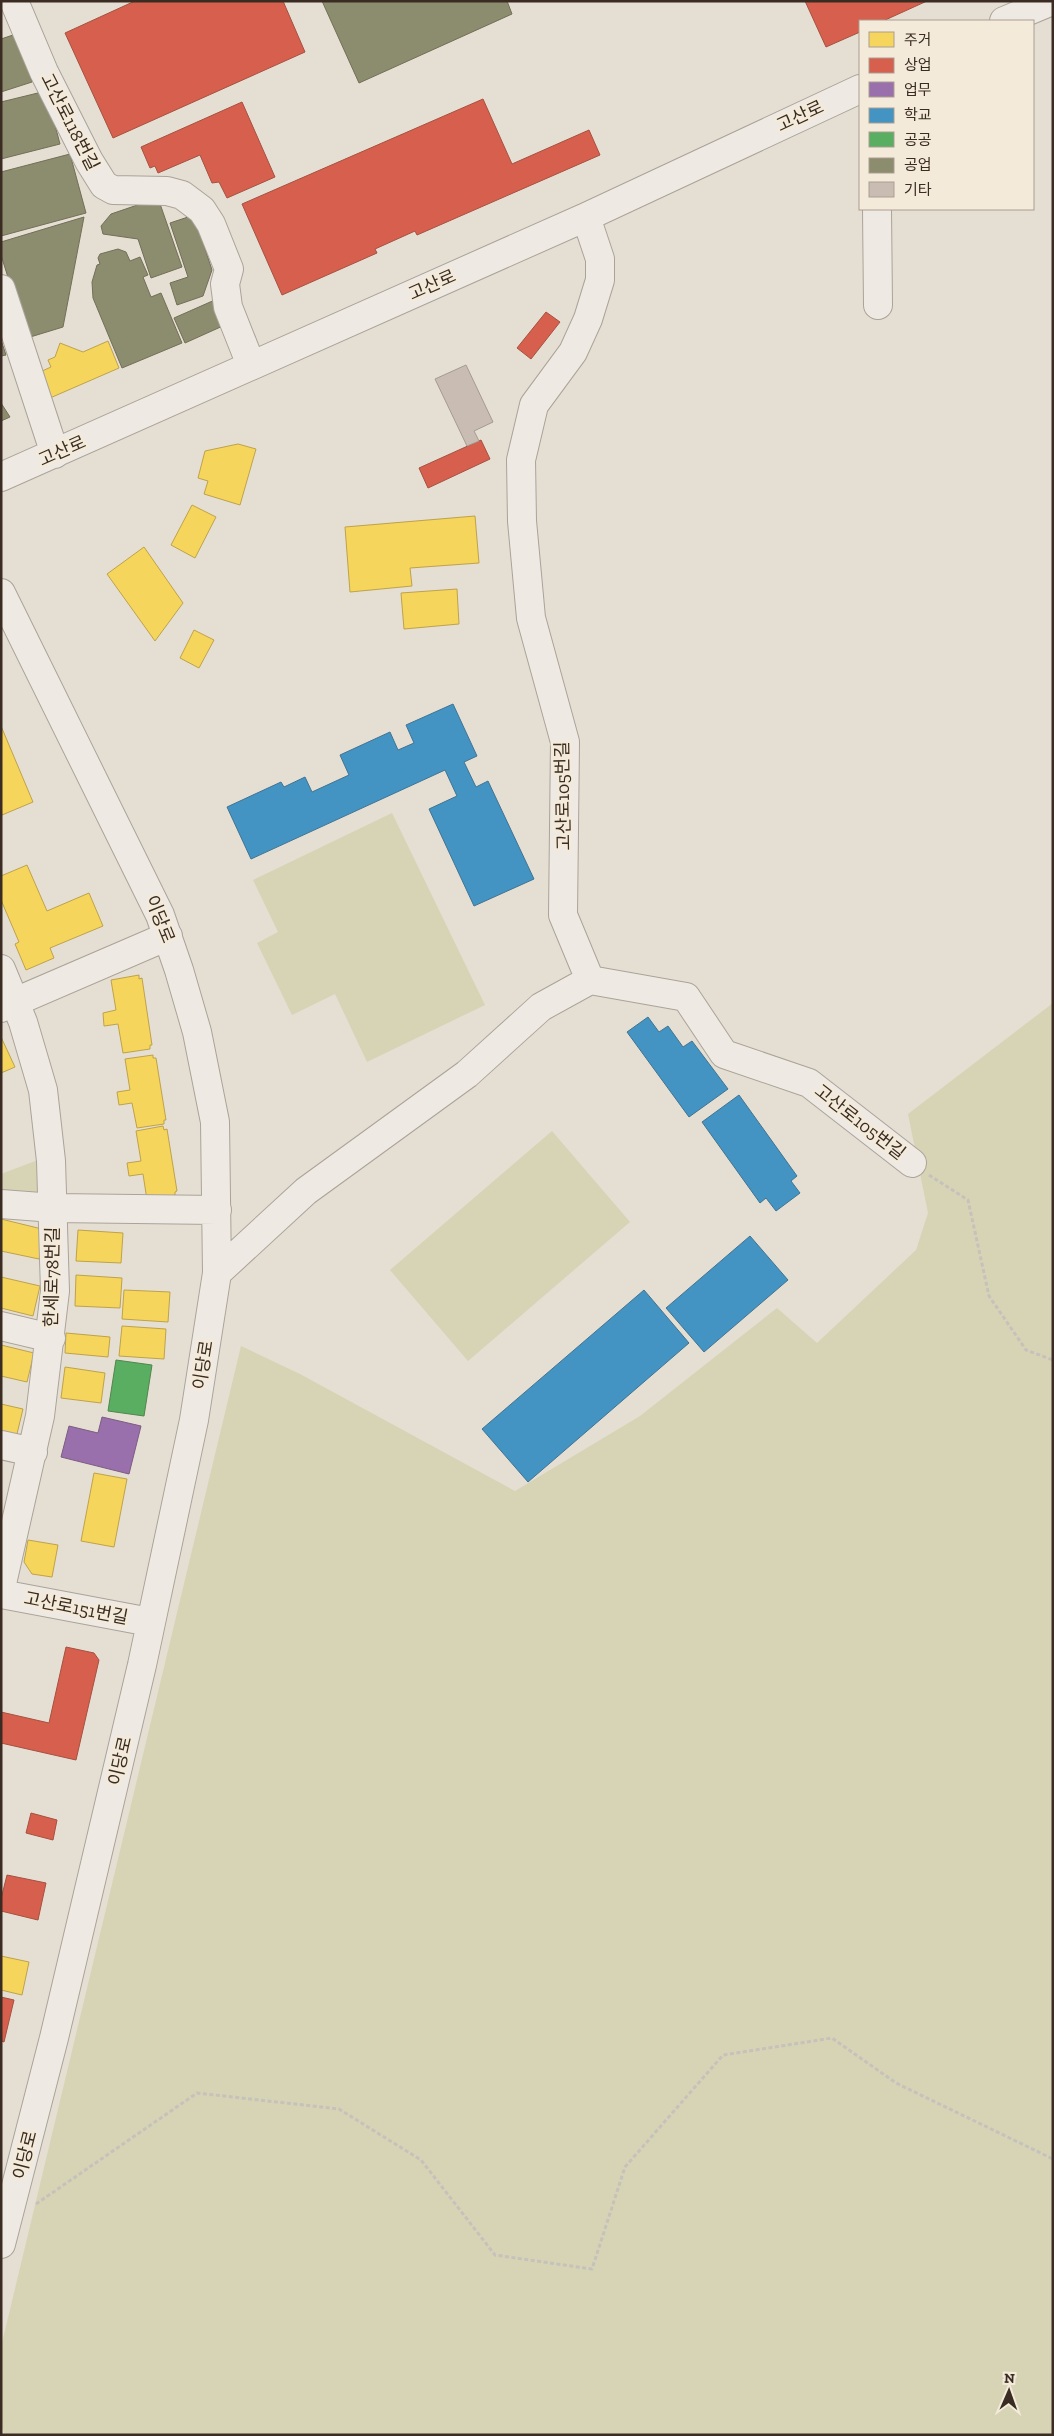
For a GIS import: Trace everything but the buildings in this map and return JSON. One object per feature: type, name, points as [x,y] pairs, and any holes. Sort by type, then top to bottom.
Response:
[{"type":"street","name":"고산로118번길","points":[[14,1],[44,72],[89,161],[104,185],[113,190],[167,191],[182,195],[202,210],[211,224],[229,269],[225,284],[228,307],[250,365]]},
{"type":"street","points":[[1006,20],[1037,4]]},
{"type":"street","name":"고산로","points":[[1,477],[859,94]]},
{"type":"street","points":[[877,210],[878,305]]},
{"type":"street","name":"고산로105번길","points":[[586,216],[600,259],[598,289],[573,352],[534,405],[521,460],[522,521],[532,618],[565,742],[564,915],[590,980],[686,997],[724,1054],[809,1083],[912,1163]]},
{"type":"street","points":[[1,289],[55,454]]},
{"type":"street","name":"이당로","points":[[1,593],[134,860],[168,936],[197,1032],[215,1122],[217,1210],[217,1273],[194,1420],[124,1742],[54,2038],[3,2231]]},
{"type":"street","points":[[8,1005],[168,936]]},
{"type":"street","name":"한세로78번길","points":[[1,969],[8,1005],[43,1090],[54,1208],[55,1291],[51,1338],[33,1452],[1,1588]]},
{"type":"street","points":[[217,1273],[306,1191],[467,1074],[541,1007],[590,980]]},
{"type":"street","points":[[1,1204],[54,1208],[217,1210]]},
{"type":"street","points":[[1,1326],[51,1338]]},
{"type":"street","points":[[1,1444],[33,1452]]},
{"type":"street","name":"고산로151번길","points":[[1,1594],[150,1622]]},
{"type":"path","points":[[912,1163],[968,1200],[989,1296],[1026,1350],[1053,1360]]},
{"type":"path","points":[[3,2231],[197,2093],[339,2109],[421,2160],[495,2254],[592,2269],[625,2167],[723,2055],[832,2038],[896,2084],[1052,2158]]},
{"type":"shaded area","points":[[392,813],[485,1005],[367,1062],[335,994],[292,1015],[257,943],[278,932],[253,880]]},
{"type":"shaded area","points":[[1053,1003],[1053,2435],[5,2435],[1,2425],[1,2347],[241,1346],[300,1374],[515,1491],[640,1416],[777,1308],[817,1343],[916,1250],[928,1213],[908,1114]]},
{"type":"shaded area","points":[[552,1131],[630,1222],[468,1361],[390,1270]]},
{"type":"shaded area","points":[[38,1160],[38,1203],[1,1199],[1,1174]]}]
